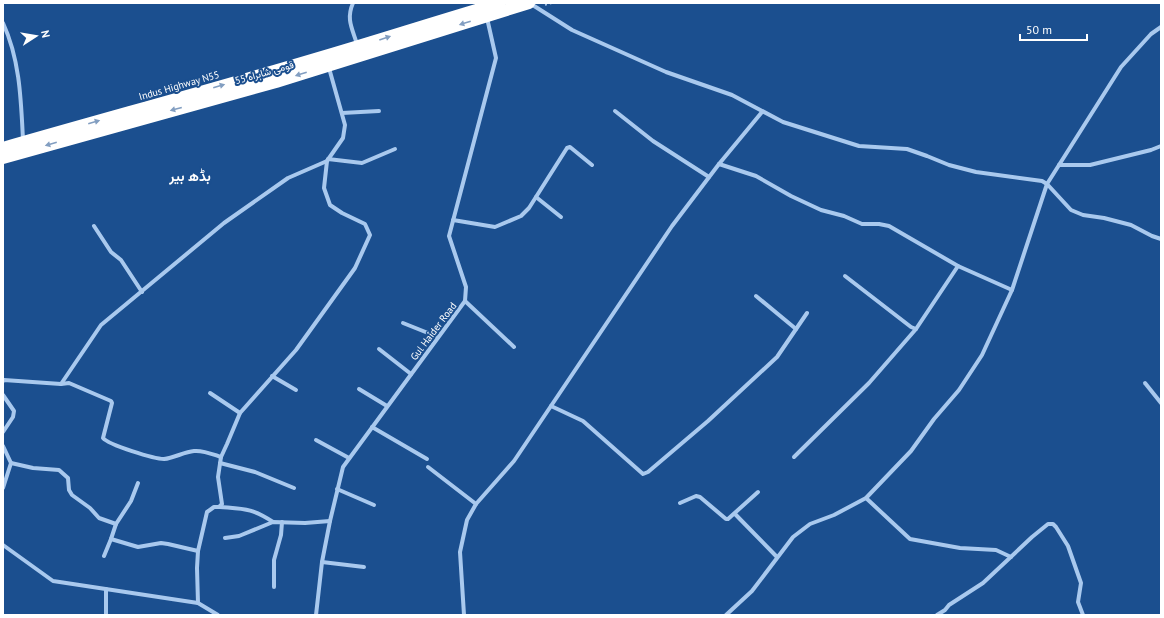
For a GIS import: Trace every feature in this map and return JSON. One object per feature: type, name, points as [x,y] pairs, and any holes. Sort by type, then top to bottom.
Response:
[{"type":"highway","name":"Indus Highway N55","points":[[3,148],[358,46],[436,21],[500,3]]},
{"type":"highway","name":"قومی شاہراہ 55","points":[[3,158],[276,82],[529,3]]},
{"type":"street","points":[[354,3],[350,12],[349,20],[358,46]]},
{"type":"street","points":[[529,3],[572,30],[666,72],[732,95],[783,122],[859,146],[907,149],[949,165],[976,172],[1031,179],[1042,182],[1047,184],[1071,210],[1083,215],[1104,218],[1131,225],[1161,239]]},
{"type":"street","name":"Gul Haider Road","points":[[316,615],[322,562],[343,467],[465,301],[466,287],[449,236],[496,58],[487,16]]},
{"type":"street","points":[[3,23],[10,38],[19,77],[24,142]]},
{"type":"street","points":[[726,615],[752,591],[793,537],[810,524],[866,498],[911,451],[934,419],[958,390],[982,355],[1012,290],[1047,184],[1121,67],[1151,34],[1161,27]]},
{"type":"street","points":[[219,507],[222,504],[218,477],[221,457],[240,413],[296,350],[355,268],[370,235],[365,224],[342,213],[330,205],[324,188],[328,160],[343,138],[345,125],[329,66]]},
{"type":"street","points":[[342,113],[379,111]]},
{"type":"street","points":[[615,111],[653,141],[709,177]]},
{"type":"street","points":[[464,615],[460,552],[467,520],[476,504],[514,461],[672,226],[719,164],[762,112]]},
{"type":"street","points":[[1059,165],[1090,165],[1151,150],[1161,146]]},
{"type":"street","points":[[453,220],[495,227],[521,216],[529,208],[567,148],[572,147],[592,165]]},
{"type":"street","points":[[61,384],[101,325],[230,218],[288,178],[328,160],[362,163],[395,149]]},
{"type":"street","points":[[719,164],[756,176],[791,196],[821,210],[844,216],[862,224],[879,224],[889,226],[958,266],[1012,290]]},
{"type":"street","points":[[536,197],[562,217]]},
{"type":"street","points":[[94,226],[111,252],[121,260],[142,292]]},
{"type":"street","points":[[794,457],[869,383],[916,329],[958,266]]},
{"type":"street","points":[[845,276],[911,327],[916,329]]},
{"type":"street","points":[[756,296],[796,329]]},
{"type":"street","points":[[465,301],[514,347]]},
{"type":"street","points":[[551,406],[583,421],[642,474],[648,472],[708,421],[777,357],[807,313]]},
{"type":"street","points":[[403,322],[438,337]]},
{"type":"street","points":[[380,349],[411,374]]},
{"type":"street","points":[[272,376],[296,390]]},
{"type":"street","points":[[3,381],[61,384],[69,383],[111,401],[112,403],[103,438],[106,441],[127,450],[163,459],[193,451],[202,451],[221,457]]},
{"type":"street","points":[[1145,384],[1161,403]]},
{"type":"street","points":[[359,389],[388,406]]},
{"type":"street","points":[[210,393],[222,399],[240,413]]},
{"type":"street","points":[[3,395],[14,412],[13,418],[3,432]]},
{"type":"street","points":[[372,427],[427,459]]},
{"type":"street","points":[[316,440],[349,458]]},
{"type":"street","points":[[3,446],[11,463],[3,488]]},
{"type":"street","points":[[11,463],[33,468],[59,470],[68,478],[69,490],[72,495],[90,508],[99,518],[116,524]]},
{"type":"street","points":[[220,463],[255,472],[294,488]]},
{"type":"street","points":[[428,467],[476,504]]},
{"type":"street","points":[[104,556],[116,524],[131,501],[138,483]]},
{"type":"street","points":[[337,489],[374,505]]},
{"type":"street","points":[[680,503],[696,496],[700,497],[728,520],[758,492]]},
{"type":"street","points":[[866,498],[910,539],[960,548],[996,550],[1011,557]]},
{"type":"street","points":[[198,603],[198,551],[207,512],[214,507],[250,509],[273,522]]},
{"type":"street","points":[[735,514],[776,558]]},
{"type":"street","points":[[225,538],[240,536],[273,522],[330,522]]},
{"type":"street","points":[[274,587],[274,560],[281,535],[282,522]]},
{"type":"street","points":[[938,615],[983,582],[1048,524],[1053,524],[1056,527],[1068,546],[1081,583],[1078,602],[1083,615]]},
{"type":"street","points":[[111,539],[138,547],[161,543],[198,551]]},
{"type":"street","points":[[3,545],[53,581],[198,603],[218,615]]},
{"type":"street","points":[[322,562],[364,567]]},
{"type":"street","points":[[106,589],[106,615]]},
{"type":"district","name":"بڈھ بیر","points":[[190,176]]}]
